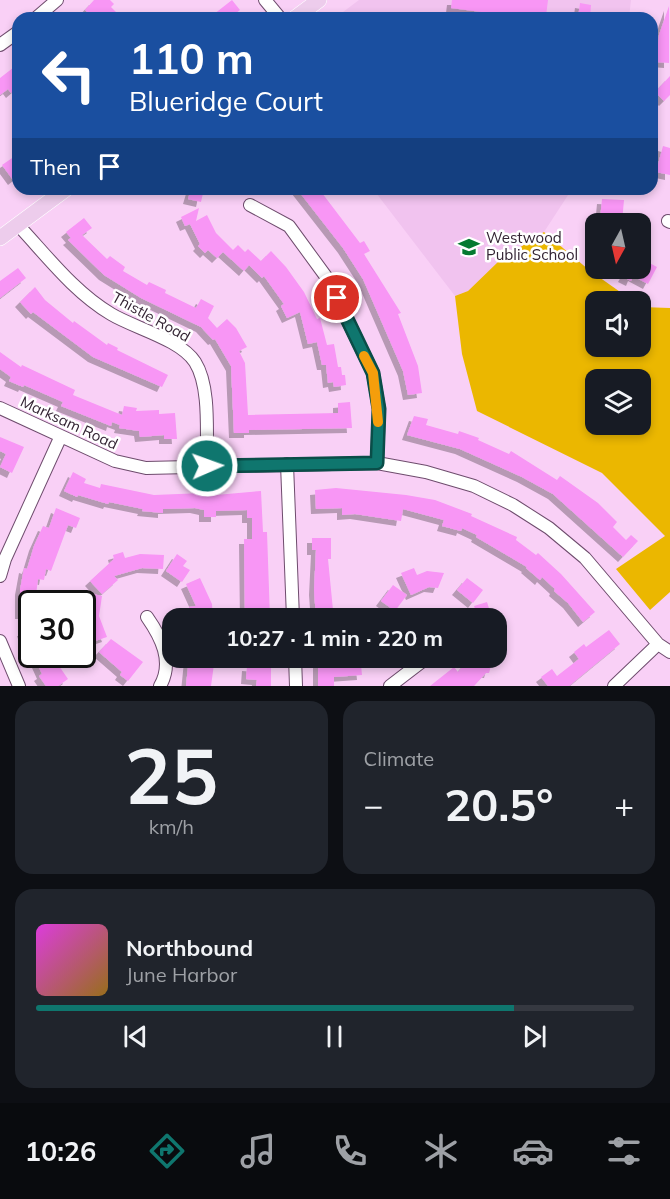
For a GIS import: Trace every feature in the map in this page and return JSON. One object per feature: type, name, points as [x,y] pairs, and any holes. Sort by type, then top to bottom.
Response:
[{"type":"main road","points":[[302,12],[319,0]]},
{"type":"main road","points":[[0,238],[58,195]]},
{"type":"street","points":[[43,12],[57,0]]},
{"type":"street","points":[[265,0],[275,12]]},
{"type":"street","points":[[250,205],[289,226],[327,278],[373,373],[379,409],[377,463]]},
{"type":"street","name":"Thistle Road","points":[[18,225],[76,289],[111,314],[185,351],[194,361],[204,383],[207,466]]},
{"type":"street","name":"Marksam Road","points":[[0,408],[60,438],[115,461],[147,468],[377,463],[426,472],[474,486],[522,510],[549,528],[585,558],[658,644],[670,652]]},
{"type":"street","points":[[0,576],[5,559],[60,438]]},
{"type":"street","points":[[287,464],[293,608]]},
{"type":"street","points":[[147,617],[162,637],[166,657],[160,686]]},
{"type":"street","points":[[0,640],[20,686]]},
{"type":"street","points":[[615,686],[658,644]]},
{"type":"street","points":[[295,668],[296,686]]},
{"type":"street","points":[[390,686],[413,668]]},
{"type":"shaded area","points":[[359,0],[631,0],[630,12],[343,12]]},
{"type":"shaded area","name":"Westwood Public School","points":[[378,195],[568,195],[544,232],[500,260],[468,291],[455,296]]},
{"type":"shaded area","points":[[544,232],[585,267],[585,279],[602,279],[619,291],[585,291],[585,357],[651,357],[651,307],[670,308],[670,592],[650,610],[616,569],[665,536],[602,473],[477,411],[462,354],[455,296],[468,291],[500,260]]},
{"type":"building","points":[[94,0],[110,0],[114,4],[111,7],[116,12],[87,12],[85,10]]},
{"type":"building","points":[[232,0],[240,10],[238,12],[217,12]]},
{"type":"building","points":[[452,0],[548,0],[546,12],[481,12],[451,8]]},
{"type":"building","points":[[580,3],[591,5],[590,12],[579,12]]},
{"type":"building","points":[[669,6],[669,63],[658,62],[659,35]]},
{"type":"building","points":[[12,69],[11,93],[8,89],[0,95],[0,78]]},
{"type":"building","points":[[670,76],[670,95],[664,101],[658,95],[658,89]]},
{"type":"building","points":[[663,146],[670,148],[670,175],[658,172]]},
{"type":"building","points":[[12,158],[12,179],[2,165]]},
{"type":"building","points":[[189,195],[203,195],[201,202],[188,199]]},
{"type":"building","points":[[302,195],[324,195],[360,243],[364,241],[370,251],[364,254],[401,313],[398,314],[418,366],[422,393],[408,395],[403,371],[363,279],[343,248]]},
{"type":"building","points":[[602,199],[624,200],[623,213],[601,213]]},
{"type":"building","points":[[199,208],[196,221],[207,215],[216,233],[233,250],[238,245],[245,252],[248,249],[261,261],[271,251],[286,267],[304,292],[317,319],[320,318],[327,345],[334,344],[338,367],[341,367],[342,375],[345,375],[346,385],[334,387],[333,382],[328,383],[326,365],[322,365],[317,342],[308,344],[300,312],[287,318],[281,306],[284,304],[264,276],[262,278],[249,265],[244,271],[223,252],[217,258],[208,250],[205,253],[198,246],[200,244],[190,224],[185,226],[181,217]]},
{"type":"building","points":[[84,218],[92,228],[82,235],[107,259],[110,256],[125,267],[123,271],[147,285],[149,282],[166,290],[165,293],[196,308],[201,299],[214,306],[208,318],[217,328],[227,319],[236,328],[247,347],[239,351],[245,363],[248,415],[338,413],[338,403],[350,402],[352,428],[249,430],[249,433],[234,433],[231,366],[215,339],[213,340],[201,327],[141,298],[104,275],[68,240],[71,238],[66,232]]},
{"type":"building","points":[[651,264],[657,267],[651,278]]},
{"type":"building","points":[[18,268],[26,278],[0,298],[0,281]]},
{"type":"building","points":[[639,279],[651,279],[648,284]]},
{"type":"building","points":[[35,287],[45,300],[73,323],[74,321],[107,345],[108,343],[118,348],[117,350],[168,375],[162,387],[93,357],[33,312],[31,314],[20,302]]},
{"type":"building","points":[[0,352],[21,367],[22,365],[75,390],[73,395],[122,415],[124,406],[137,408],[136,411],[159,410],[159,414],[175,413],[177,439],[164,439],[164,435],[140,437],[139,431],[119,428],[120,425],[112,422],[111,426],[61,406],[63,402],[9,381],[11,377],[0,369]]},
{"type":"building","points":[[414,416],[428,419],[426,425],[458,434],[459,431],[479,438],[478,440],[509,454],[511,451],[557,480],[560,476],[598,503],[617,522],[613,527],[626,540],[631,535],[638,541],[623,557],[553,494],[522,477],[460,449],[407,435]]},
{"type":"building","points":[[0,437],[24,447],[12,473],[0,467],[6,454],[0,451]]},
{"type":"building","points":[[73,472],[86,479],[84,483],[100,488],[101,484],[154,495],[216,493],[216,495],[261,491],[263,532],[267,532],[270,608],[245,608],[244,539],[252,539],[252,518],[247,518],[247,510],[216,511],[216,517],[204,517],[204,510],[195,508],[163,509],[163,513],[142,511],[143,509],[109,502],[108,504],[78,495],[77,497],[64,491]]},
{"type":"building","points":[[336,488],[435,500],[472,514],[471,516],[517,537],[516,540],[536,555],[538,553],[561,574],[595,612],[583,622],[542,577],[540,580],[527,567],[476,537],[477,535],[462,528],[461,531],[442,526],[444,520],[403,509],[401,521],[355,514],[342,515],[342,508],[316,509],[315,490]]},
{"type":"building","points":[[56,508],[80,518],[76,528],[68,525],[51,571],[46,569],[44,580],[38,579],[37,590],[20,590],[24,568],[27,569],[43,526],[49,528]]},
{"type":"building","points":[[312,538],[331,538],[331,559],[328,559],[333,608],[315,608],[316,550],[312,550]]},
{"type":"building","points":[[123,552],[125,558],[140,554],[164,555],[163,569],[142,568],[114,576],[118,580],[102,594],[90,581],[114,559],[113,555]]},
{"type":"building","points":[[177,554],[187,561],[183,566],[190,570],[182,582],[166,571]]},
{"type":"building","points":[[414,568],[417,575],[427,571],[444,573],[438,588],[429,587],[411,595],[401,573]]},
{"type":"building","points":[[200,578],[212,608],[189,608],[196,606],[186,584]]},
{"type":"building","points":[[467,578],[483,590],[473,603],[457,590]]},
{"type":"building","points":[[393,585],[407,595],[397,608],[391,608],[381,601]]},
{"type":"building","points":[[96,595],[102,596],[99,616],[107,637],[96,641]]},
{"type":"building","points":[[487,602],[489,608],[475,608],[474,606]]},
{"type":"building","points":[[609,630],[620,644],[569,686],[548,686],[541,677],[552,669],[557,676],[579,659],[574,652],[584,644],[586,647]]},
{"type":"building","points":[[111,639],[143,662],[128,681],[120,675],[122,672],[99,652]]},
{"type":"building","points":[[39,668],[60,668],[68,679],[58,686],[46,686],[39,676],[42,674]]},
{"type":"building","points":[[188,668],[213,668],[211,686],[186,686]]},
{"type":"building","points":[[247,668],[271,668],[271,686],[256,686],[257,680],[246,679]]},
{"type":"building","points":[[318,668],[361,668],[362,675],[334,677],[334,686],[318,686]]},
{"type":"building","points":[[453,668],[458,672],[461,668],[490,668],[489,673],[486,673],[474,686],[430,686]]},
{"type":"slow traffic","points":[[364,356],[373,373],[379,409],[378,422]]},
{"type":"place","name":"Westwood Public School","points":[[469,247]]},
{"type":"route","points":[[207,466],[328,462],[377,463],[379,409],[373,373],[337,298]]}]
